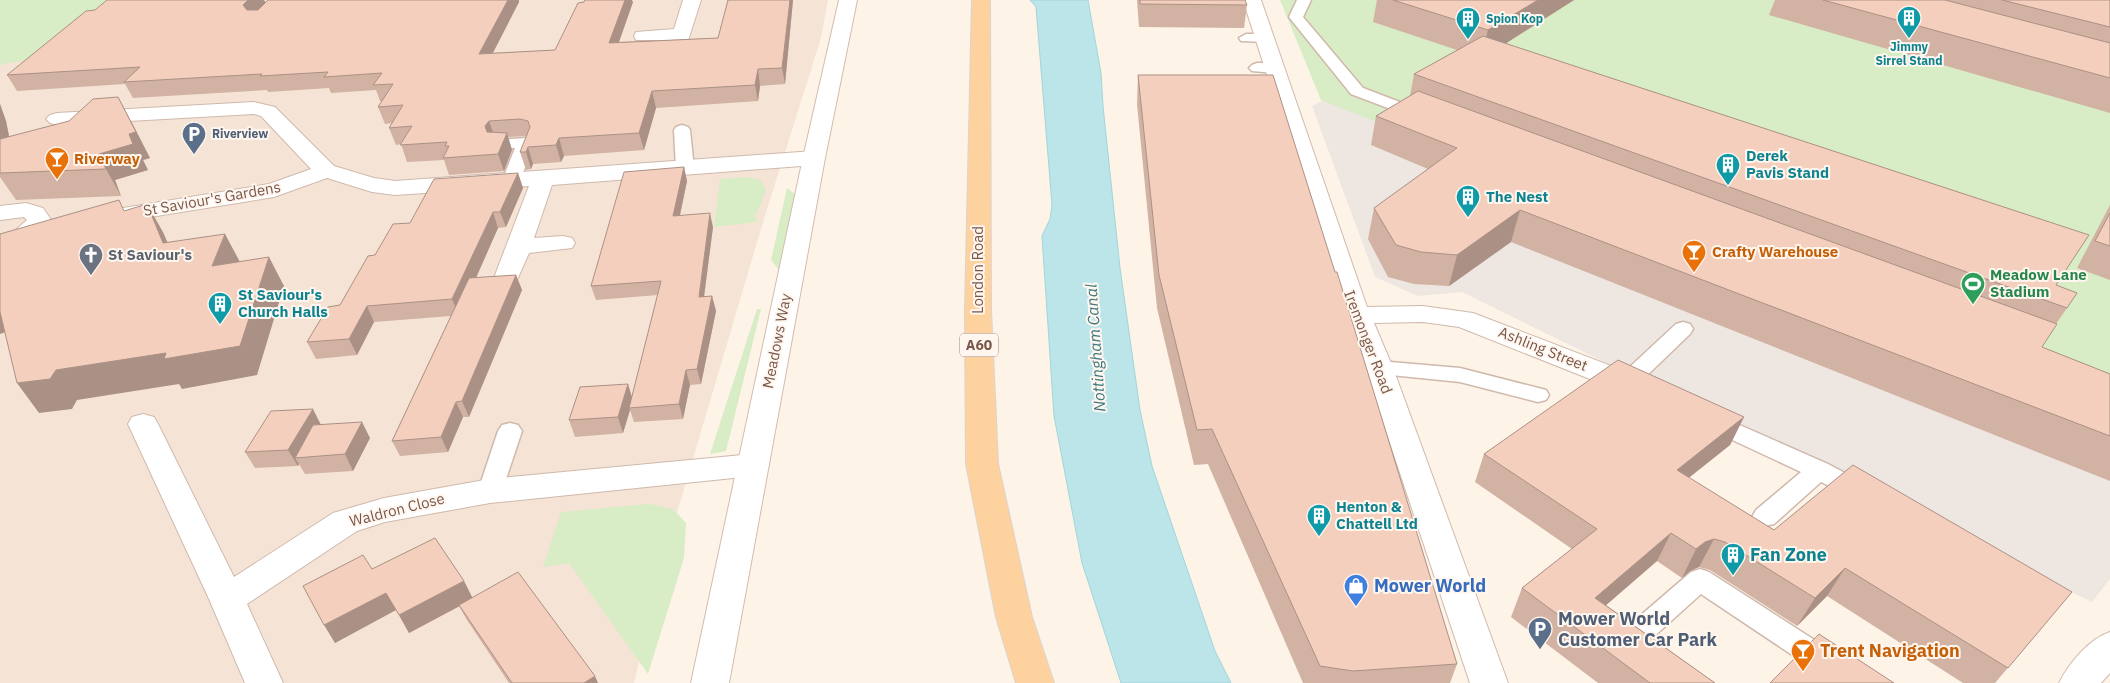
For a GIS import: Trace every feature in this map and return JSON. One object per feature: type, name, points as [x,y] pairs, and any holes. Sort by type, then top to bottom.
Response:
[{"type":"main road","name":"London Road","points":[[981,0],[978,310],[982,464],[1014,617],[1035,683]]},
{"type":"street","points":[[643,36],[680,40],[692,0]]},
{"type":"street","name":"Meadows Way","points":[[710,683],[814,158],[848,0]]},
{"type":"street","name":"Iremonger Road","points":[[1252,0],[1256,38],[1268,75],[1357,315],[1379,368],[1489,683]]},
{"type":"street","points":[[100,116],[119,98]]},
{"type":"street","points":[[57,119],[254,108],[268,111],[326,171],[372,185],[395,188],[685,169],[814,158]]},
{"type":"street","name":"St Saviour's Gardens","points":[[90,220],[274,190],[326,171]]},
{"type":"street","points":[[508,274],[543,179]]},
{"type":"street","points":[[0,212],[26,210],[35,213],[40,217],[37,226]]},
{"type":"street","points":[[0,246],[21,238],[37,226],[63,223]]},
{"type":"street","points":[[519,246],[563,243]]},
{"type":"street","name":"Ashling Street","points":[[1357,315],[1423,314],[1464,319],[1661,397]]},
{"type":"street","points":[[1694,412],[1719,424]]},
{"type":"street","points":[[143,424],[227,599],[264,683]]},
{"type":"street","name":"Waldron Close","points":[[227,599],[345,522],[393,508],[490,491],[753,465]]},
{"type":"street","points":[[2078,683],[2110,647]]},
{"type":"lane","points":[[1304,0],[1296,17],[1357,91],[1440,123]]},
{"type":"lane","points":[[682,130],[685,169]]},
{"type":"lane","points":[[501,144],[526,143],[511,181]]},
{"type":"lane","points":[[1627,382],[1683,329]]},
{"type":"lane","points":[[1379,368],[1460,375],[1538,395]]},
{"type":"lane","points":[[1719,424],[1819,470],[1878,503]]},
{"type":"lane","points":[[490,491],[510,431]]},
{"type":"lane","points":[[1765,517],[1819,470]]},
{"type":"lane","points":[[1629,642],[1700,579],[1857,683]]},
{"type":"shaded area","points":[[0,0],[828,0],[821,38],[763,222],[666,550],[634,683],[0,683]]},
{"type":"shaded area","points":[[1327,98],[2110,412],[2110,579],[2092,602],[1462,292],[1418,296],[1375,277],[1312,106]]},
{"type":"green space","points":[[0,0],[111,0],[31,59],[0,65]]},
{"type":"green space","name":"Meadow Lane Stadium","points":[[1280,0],[1820,0],[2110,79],[2110,415],[1321,100]]},
{"type":"green space","points":[[745,177],[760,180],[766,189],[755,216],[757,222],[714,227],[720,179]]},
{"type":"green space","points":[[787,188],[801,199],[783,275],[771,260]]},
{"type":"green space","points":[[757,309],[761,309],[726,451],[710,454]]},
{"type":"green space","points":[[649,504],[673,509],[686,523],[684,558],[648,674],[569,563],[543,567],[561,512]]},
{"type":"water","name":"Nottingham Canal","points":[[1030,0],[1088,0],[1101,73],[1120,268],[1140,410],[1152,466],[1215,651],[1231,683],[1121,683],[1082,563],[1054,416],[1042,236],[1050,219],[1052,205],[1036,7]]},
{"type":"building","points":[[107,0],[248,0],[243,5],[247,10],[258,10],[268,0],[508,0],[479,54],[555,50],[578,3],[585,0],[625,0],[609,43],[718,38],[728,0],[790,0],[782,68],[758,69],[755,85],[652,91],[639,133],[559,138],[556,145],[528,147],[526,152],[520,152],[530,127],[528,121],[520,119],[489,121],[485,126],[487,132],[507,133],[498,154],[443,158],[449,146],[445,146],[447,142],[400,145],[412,126],[389,128],[403,105],[378,107],[393,84],[373,85],[382,73],[324,77],[328,72],[260,76],[262,74],[124,82],[140,67],[7,75],[86,11],[95,10]]},
{"type":"building","points":[[1140,0],[1245,0],[1247,5],[1140,4]]},
{"type":"building","points":[[1393,0],[1538,0],[1488,30]]},
{"type":"building","points":[[1823,0],[1945,0],[2110,43],[2110,78]]},
{"type":"building","points":[[2002,0],[2110,0],[2110,27]]},
{"type":"building","points":[[1483,36],[2089,235],[2056,285],[2077,293],[2067,308],[1414,74]]},
{"type":"building","points":[[1138,75],[1273,75],[1335,272],[1337,272],[1457,664],[1353,671],[1320,666],[1212,429],[1197,430],[1159,275]]},
{"type":"building","points":[[1418,91],[2057,324],[2042,347],[2110,374],[2110,436],[1520,210],[1457,255],[1421,252],[1396,245],[1374,208],[1457,148],[1376,116]]},
{"type":"building","points":[[118,97],[136,132],[129,134],[133,144],[99,154],[106,169],[0,173],[0,139],[69,121],[93,99]]},
{"type":"building","points":[[684,167],[673,216],[710,213],[699,297],[712,296],[697,369],[686,370],[679,404],[629,408],[661,281],[591,286],[624,172]]},
{"type":"building","points":[[518,173],[500,212],[493,212],[452,299],[367,306],[349,339],[307,342],[328,307],[340,305],[368,256],[375,255],[393,224],[410,223],[434,179]]},
{"type":"building","points":[[119,200],[124,211],[147,204],[163,243],[225,234],[212,266],[269,257],[240,346],[164,359],[166,353],[56,370],[50,379],[17,383],[0,312],[0,234]]},
{"type":"building","points":[[2110,213],[2110,246],[2095,241]]},
{"type":"building","points":[[516,275],[462,401],[456,402],[441,437],[392,441],[469,278]]},
{"type":"building","points":[[1618,360],[1744,417],[1677,470],[1774,530],[1853,465],[2072,592],[2008,668],[1845,568],[1815,598],[1725,542],[1714,539],[1705,542],[1696,549],[1671,533],[1595,598],[1715,683],[1650,683],[1522,588],[1597,529],[1484,454]]},
{"type":"building","points":[[628,384],[618,417],[569,420],[580,387]]},
{"type":"building","points":[[313,409],[288,450],[245,452],[271,411]]},
{"type":"building","points":[[362,422],[345,454],[295,458],[313,425]]},
{"type":"building","points":[[435,538],[464,581],[399,615],[386,593],[324,625],[303,586],[363,555],[372,569]]},
{"type":"building","points":[[518,572],[595,676],[584,683],[512,683],[459,605]]},
{"type":"building","points":[[1819,634],[1894,683],[1770,683]]},
{"type":"place","name":"Jimmy Sirrel Stand","points":[[1909,39]]},
{"type":"place","name":"Spion Kop","points":[[1468,40]]},
{"type":"place","name":"Riverview","points":[[194,155]]},
{"type":"place","name":"Riverway","points":[[57,180]]},
{"type":"place","name":"Derek Pavis Stand","points":[[1728,186]]},
{"type":"place","name":"The Nest","points":[[1468,218]]},
{"type":"place","name":"Crafty Warehouse","points":[[1694,273]]},
{"type":"place","name":"St Saviour's","points":[[91,276]]},
{"type":"place","name":"Meadow Lane Stadium","points":[[1973,305]]},
{"type":"place","name":"St Saviour's Church Halls","points":[[220,325]]},
{"type":"place","name":"Henton & Chattell Ltd","points":[[1319,537]]},
{"type":"place","name":"Fan Zone","points":[[1733,576]]},
{"type":"place","name":"Mower World","points":[[1356,607]]},
{"type":"place","name":"Mower World Customer Car Park","points":[[1540,650]]},
{"type":"place","name":"Trent Navigation","points":[[1803,672]]}]
